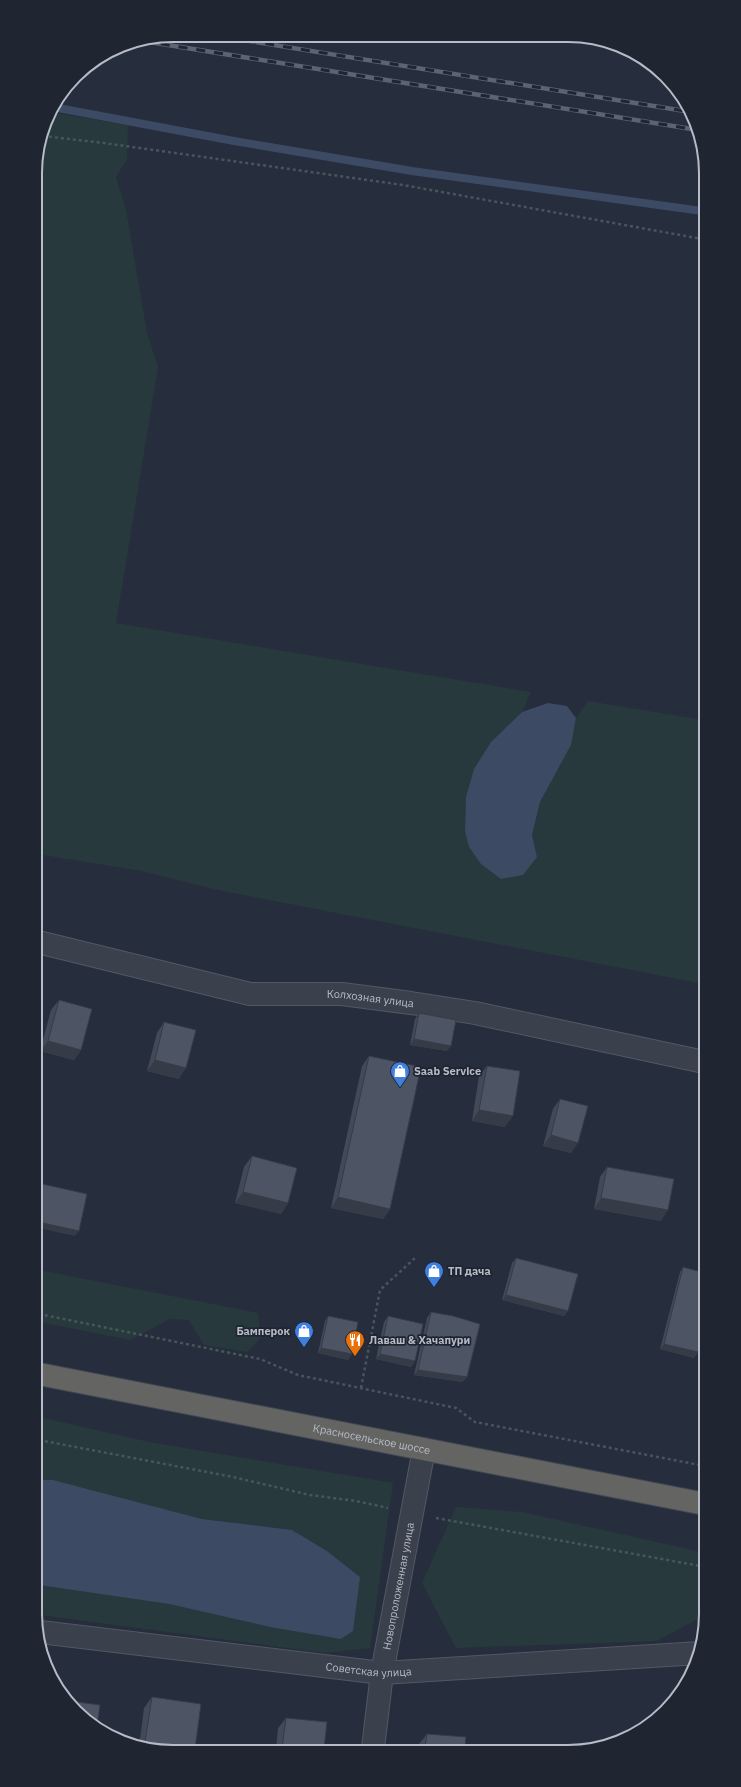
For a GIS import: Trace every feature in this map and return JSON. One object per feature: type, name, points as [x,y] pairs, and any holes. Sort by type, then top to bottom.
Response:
[{"type":"highway","name":"Красносельское шоссе","points":[[42,1375],[699,1503]]},
{"type":"street","name":"Колхозная улица","points":[[42,943],[250,994],[342,994],[411,1003],[475,1013],[699,1061]]},
{"type":"street","name":"Новопроложенная улица","points":[[373,1745],[382,1673],[424,1449]]},
{"type":"street","name":"Советская улица","points":[[43,1632],[382,1673],[693,1653]]},
{"type":"path","points":[[47,136],[104,143],[403,185],[699,238]]},
{"type":"path","points":[[361,1388],[380,1290],[415,1258]]},
{"type":"path","points":[[42,1315],[260,1359],[298,1375],[456,1408],[475,1422],[699,1465]]},
{"type":"path","points":[[42,1441],[233,1477],[310,1495],[356,1501],[412,1513],[699,1566]]},
{"type":"shaded area","points":[[57,113],[128,125],[127,159],[116,177],[126,210],[147,333],[158,367],[116,623],[531,692],[522,712],[491,742],[537,857],[532,835],[540,802],[571,745],[576,718],[588,701],[699,719],[699,983],[218,890],[142,871],[42,855],[42,165],[46,139]]},
{"type":"shaded area","points":[[42,1271],[258,1313],[261,1338],[247,1352],[204,1345],[189,1320],[170,1319],[130,1340],[42,1323]]},
{"type":"shaded area","points":[[42,1418],[149,1442],[393,1483],[370,1648],[325,1653],[42,1615],[42,1585],[169,1604],[270,1627],[360,1577],[327,1551],[292,1530],[202,1519],[53,1480],[42,1480]]},
{"type":"shaded area","points":[[456,1507],[522,1512],[699,1551],[699,1619],[656,1641],[456,1648],[422,1583]]},
{"type":"water","points":[[548,703],[567,706],[576,718],[571,745],[540,802],[532,835],[537,857],[523,875],[501,879],[481,864],[469,847],[465,831],[466,797],[474,769],[491,742],[522,712]]},
{"type":"water","points":[[42,1480],[53,1480],[202,1519],[292,1530],[327,1551],[360,1577],[353,1631],[341,1639],[270,1627],[169,1604],[42,1585]]},
{"type":"building","points":[[59,1000],[92,1009],[81,1050],[48,1041]]},
{"type":"building","points":[[419,1013],[456,1020],[451,1046],[414,1039]]},
{"type":"building","points":[[164,1022],[196,1030],[186,1068],[155,1060]]},
{"type":"building","points":[[369,1056],[421,1067],[390,1209],[338,1197]]},
{"type":"building","points":[[487,1066],[520,1071],[513,1116],[479,1110]]},
{"type":"building","points":[[560,1099],[588,1106],[578,1143],[551,1135]]},
{"type":"building","points":[[252,1156],[297,1168],[288,1203],[243,1192]]},
{"type":"building","points":[[607,1167],[674,1179],[668,1210],[601,1198]]},
{"type":"building","points":[[42,1184],[87,1194],[79,1231],[42,1223]]},
{"type":"building","points":[[516,1258],[578,1274],[568,1311],[506,1295]]},
{"type":"building","points":[[683,1267],[699,1271],[698,1352],[664,1344]]},
{"type":"building","points":[[431,1312],[453,1316],[480,1324],[467,1377],[418,1370]]},
{"type":"building","points":[[328,1316],[358,1322],[352,1354],[321,1348]]},
{"type":"building","points":[[388,1316],[423,1324],[415,1361],[380,1354]]},
{"type":"building","points":[[152,1697],[201,1704],[196,1745],[162,1744],[145,1741]]},
{"type":"building","points":[[77,1702],[100,1705],[98,1721]]},
{"type":"building","points":[[286,1718],[327,1722],[324,1745],[283,1745]]},
{"type":"building","points":[[427,1734],[466,1737],[465,1745],[425,1745]]},
{"type":"waterway","points":[[60,108],[234,141],[412,171],[699,211]]},
{"type":"railway","points":[[256,42],[683,111]]},
{"type":"railway","points":[[156,43],[691,129]]},
{"type":"place","name":"Saab Service","points":[[400,1088]]},
{"type":"place","name":"ТП дача","points":[[434,1288]]},
{"type":"place","name":"Бамперок","points":[[304,1348]]},
{"type":"place","name":"Лаваш & Хачапури","points":[[355,1357]]}]
